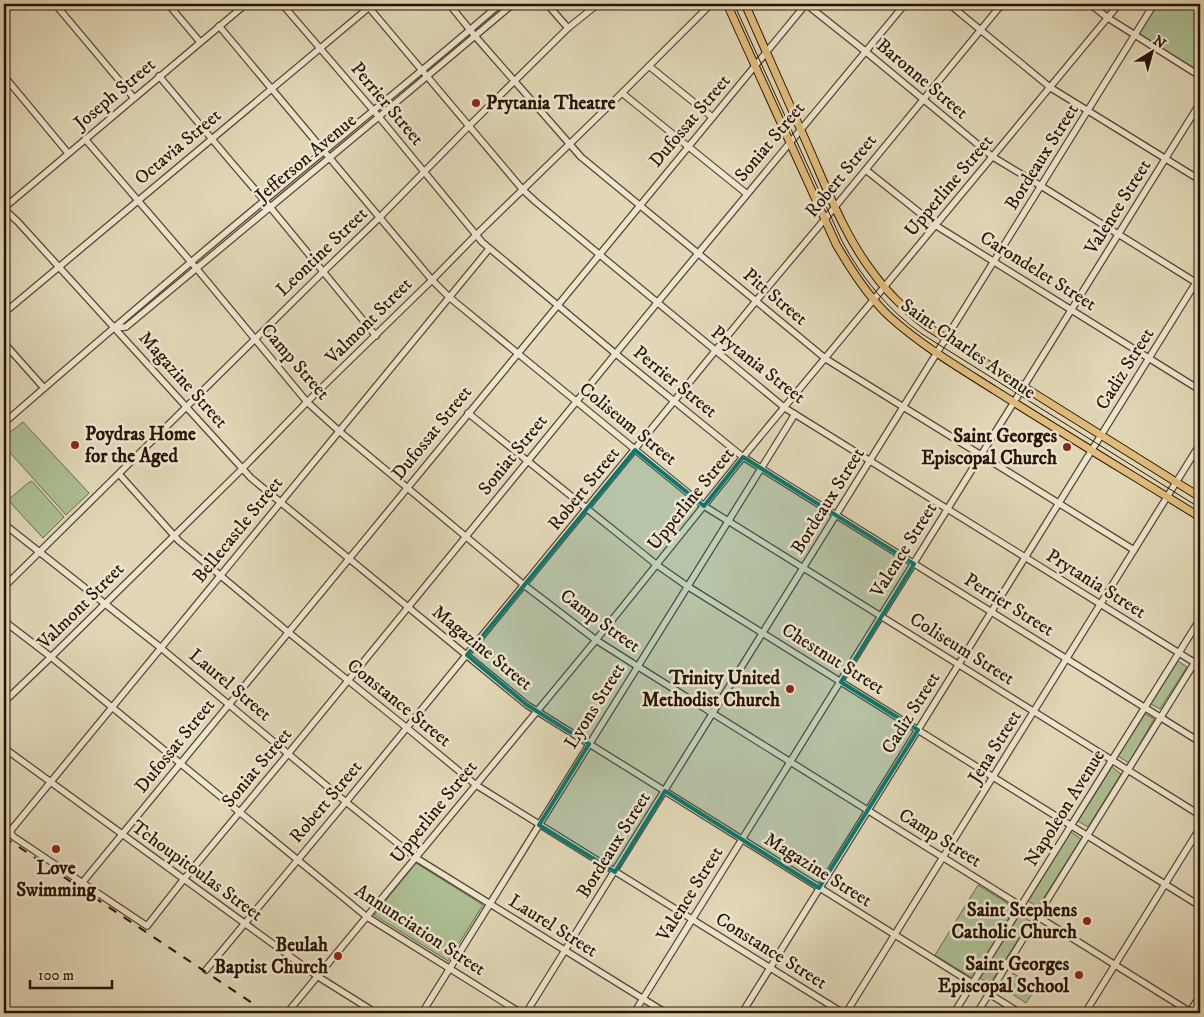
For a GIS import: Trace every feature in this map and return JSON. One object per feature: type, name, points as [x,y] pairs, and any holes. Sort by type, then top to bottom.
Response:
[{"type":"main road","name":"Saint Charles Avenue","points":[[727,4],[836,244],[874,300],[890,316],[937,352],[1200,517]]},
{"type":"main road","name":"Saint Charles Avenue","points":[[745,4],[835,207],[861,256],[873,274],[913,315],[946,338],[1200,497]]},
{"type":"street","points":[[4,9],[9,4]]},
{"type":"street","points":[[55,4],[134,98]]},
{"type":"street","points":[[168,4],[200,42]]},
{"type":"street","name":"Joseph Street","points":[[4,208],[246,4]]},
{"type":"street","name":"Perrier Street","points":[[282,4],[476,235],[490,249],[743,457],[1200,742]]},
{"type":"street","name":"Pitt Street","points":[[449,4],[581,158],[826,359],[1134,550]]},
{"type":"street","name":"Jefferson Avenue","points":[[4,423],[191,262],[500,4]]},
{"type":"street","name":"Jefferson Avenue","points":[[115,328],[126,327],[513,4]]},
{"type":"street","points":[[547,4],[568,28]]},
{"type":"street","name":"Leontine Street","points":[[4,587],[379,218],[568,28],[598,4]]},
{"type":"street","name":"Valmont Street","points":[[4,702],[712,4]]},
{"type":"street","name":"Dufossat Street","points":[[82,883],[806,4]]},
{"type":"street","name":"Baronne Street","points":[[806,4],[866,51],[993,157],[1198,284]]},
{"type":"street","name":"Soniat Street","points":[[82,883],[146,926],[800,129],[905,4]]},
{"type":"street","points":[[948,4],[1051,88],[1200,180]]},
{"type":"street","name":"Robert Street","points":[[206,970],[1002,4]]},
{"type":"street","points":[[1090,4],[1108,18],[1200,76]]},
{"type":"street","name":"Upperline Street","points":[[287,1013],[596,640],[743,457],[1119,4]]},
{"type":"street","name":"Bordeaux Street","points":[[526,1013],[1154,4]]},
{"type":"street","name":"Octavia Street","points":[[4,313],[369,5]]},
{"type":"street","name":"Prytania Street","points":[[369,5],[522,190],[598,255],[785,408],[1198,664]]},
{"type":"street","name":"Coliseum Street","points":[[219,26],[379,218],[449,298],[704,506],[1200,816]]},
{"type":"street","points":[[650,66],[712,117]]},
{"type":"street","points":[[4,76],[68,153]]},
{"type":"street","points":[[159,76],[232,164],[265,200],[376,336]]},
{"type":"street","points":[[622,93],[747,194]]},
{"type":"street","name":"Valence Street","points":[[634,1013],[1200,103]]},
{"type":"street","name":"Camp Street","points":[[85,139],[197,268],[308,402],[339,431],[524,585],[596,640],[1191,1013]]},
{"type":"street","name":"Carondelet Street","points":[[866,170],[935,225],[1200,390]]},
{"type":"street","name":"Magazine Street","points":[[4,208],[251,478],[527,704],[1020,1013]]},
{"type":"street","name":"Bellecastle Street","points":[[82,883],[14,837],[11,832],[50,782],[490,249]]},
{"type":"street","name":"Cadiz Street","points":[[742,1013],[1149,358],[1198,284],[1200,276]]},
{"type":"street","points":[[4,343],[44,388]]},
{"type":"street","name":"Chestnut Street","points":[[468,413],[657,565],[687,586],[1200,906]]},
{"type":"street","name":"Lyons Street","points":[[422,1013],[795,414]]},
{"type":"street","name":"Jena Street","points":[[844,1013],[895,936],[1200,444]]},
{"type":"street","name":"Constance Street","points":[[119,474],[174,536],[476,786],[844,1013]]},
{"type":"street","name":"Laurel Street","points":[[4,524],[161,648],[416,858],[666,1013]]},
{"type":"street","name":"Napoleon Avenue","points":[[954,1013],[1200,619]]},
{"type":"street","name":"Annunciation Street","points":[[4,622],[51,657],[367,917],[521,1013]]},
{"type":"street","name":"Napoleon Avenue","points":[[977,1013],[1161,717],[1198,664],[1200,654]]},
{"type":"street","name":"Tchoupitoulas Street","points":[[4,748],[317,976],[376,1013]]},
{"type":"street","points":[[1084,1013],[1200,828]]},
{"type":"street","points":[[1191,1013],[1200,996]]},
{"type":"highlighted area","points":[[635,450],[704,506],[743,457],[914,564],[841,682],[918,730],[819,888],[665,791],[615,872],[539,825],[589,744],[527,705],[467,655]]},
{"type":"green space","points":[[1154,4],[1200,4],[1200,76],[1135,35]]},
{"type":"green space","points":[[23,422],[89,493],[66,515],[4,446],[4,437]]},
{"type":"green space","points":[[32,481],[64,517],[43,538],[8,500]]},
{"type":"green space","points":[[1178,661],[1187,667],[1160,709],[1151,704]]},
{"type":"green space","points":[[1145,714],[1154,719],[1129,763],[1118,756]]},
{"type":"green space","points":[[1112,767],[1121,774],[1088,827],[1078,821]]},
{"type":"green space","points":[[1071,832],[1081,839],[1038,907],[1028,901]]},
{"type":"green space","points":[[416,863],[483,905],[448,961],[374,915]]},
{"type":"green space","points":[[978,885],[1015,908],[972,978],[935,955]]},
{"type":"green space","points":[[1020,914],[1030,921],[990,984],[980,978]]},
{"type":"green space","points":[[1013,973],[1036,988],[1026,1003],[1003,988]]},
{"type":"tram line","points":[[734,4],[842,241],[867,280],[887,304],[922,334],[1200,508]]},
{"type":"railway","points":[[4,837],[267,1013]]},
{"type":"place","name":"Prytania Theatre","points":[[476,103]]},
{"type":"place","name":"Poydras Home for the Aged","points":[[75,445]]},
{"type":"place","name":"Saint Georges Episcopal Church","points":[[1067,447]]},
{"type":"place","name":"Trinity United Methodist Church","points":[[790,689]]},
{"type":"place","name":"Love Swimming","points":[[56,849]]},
{"type":"place","name":"Saint Stephens Catholic Church","points":[[1087,921]]},
{"type":"place","name":"Beulah Baptist Church","points":[[338,956]]},
{"type":"place","name":"Saint Georges Episcopal School","points":[[1079,975]]}]
